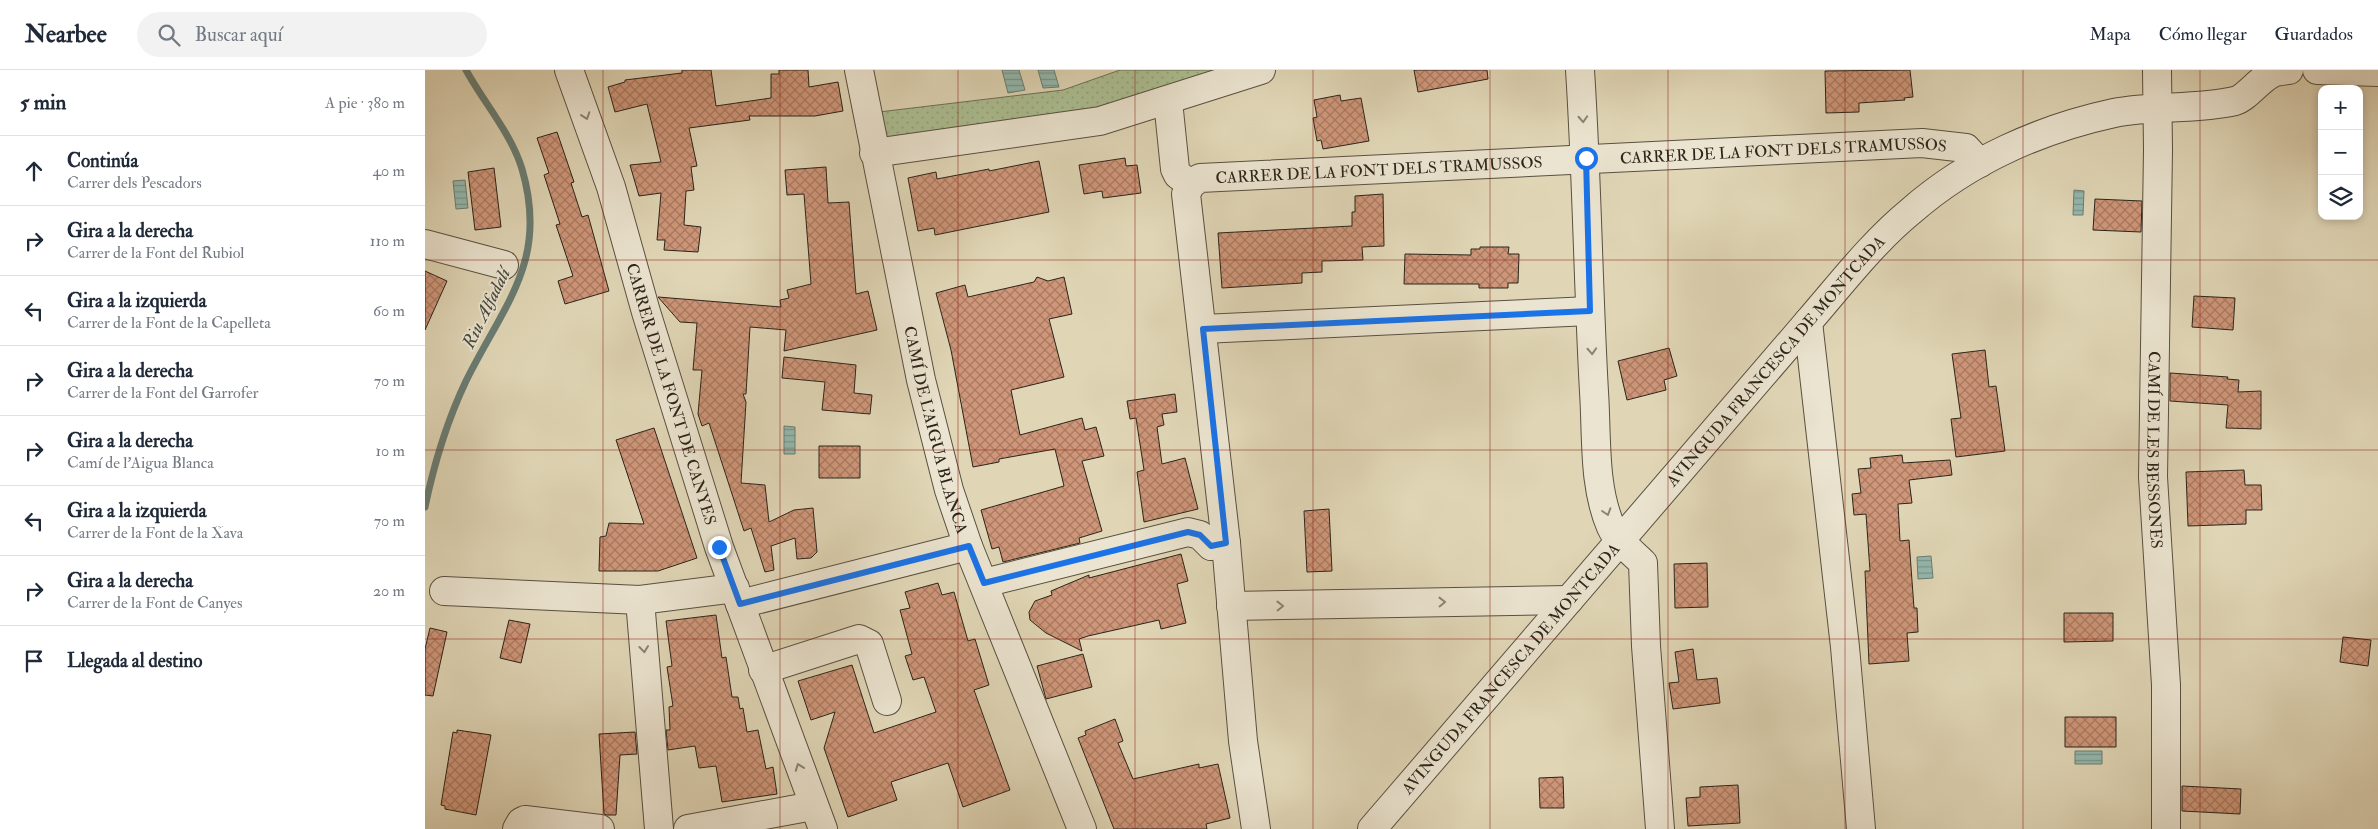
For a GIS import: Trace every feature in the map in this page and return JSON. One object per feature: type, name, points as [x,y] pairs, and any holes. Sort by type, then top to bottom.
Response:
[{"type":"street","name":"CARRER DE LA FONT DE CANYES","points":[[569,70],[611,187],[646,312],[719,547],[818,817]]},
{"type":"street","name":"CAMÍ DE L’AIGUA BLANCA","points":[[859,70],[874,153],[938,452],[969,546],[1082,829]]},
{"type":"street","points":[[874,153],[1101,121],[1261,70]]},
{"type":"street","points":[[1581,70],[1586,158],[1590,311],[1600,482],[1611,527],[1620,540],[1643,563],[1646,646],[1660,829]]},
{"type":"street","name":"CAMÍ DE LES BESSONES","points":[[2157,70],[2158,150],[2153,477],[2166,685],[2166,829]]},
{"type":"street","name":"AVINGUDA FRANCESCA DE MONTCADA","points":[[1372,829],[1808,322],[1872,249],[1910,211],[1949,182],[2017,144],[2074,123],[2116,113],[2195,107],[2238,100],[2272,73],[2289,70]]},
{"type":"street","points":[[2317,70],[2378,72]]},
{"type":"street","points":[[1167,101],[1175,169],[1178,175],[1191,184],[1186,194],[1203,329],[1226,543],[1243,741],[1256,829]]},
{"type":"street","name":"CARRER DE LA FONT DELS TRAMUSSOS","points":[[1191,184],[1200,178],[1923,143],[1966,148],[1980,163]]},
{"type":"street","points":[[425,244],[504,265]]},
{"type":"street","points":[[1203,329],[1590,311]]},
{"type":"street","points":[[1808,322],[1845,647],[1861,829]]},
{"type":"street","points":[[984,583],[1188,532],[1200,535],[1211,546],[1226,543]]},
{"type":"street","points":[[444,591],[640,600],[737,596],[969,546]]},
{"type":"street","points":[[640,600],[659,829]]},
{"type":"street","points":[[1231,606],[1569,600]]},
{"type":"street","points":[[763,670],[859,639],[869,644],[887,701]]},
{"type":"street","points":[[688,829],[818,817]]},
{"type":"street","points":[[517,829],[521,822],[525,820],[600,829]]},
{"type":"green space","points":[[1120,70],[1235,70],[1111,111],[886,144],[879,112],[1063,90]]},
{"type":"water","points":[[1002,70],[1019,70],[1025,90],[1008,93]]},
{"type":"water","points":[[1038,70],[1054,70],[1059,87],[1043,88]]},
{"type":"water","points":[[465,180],[468,208],[456,209],[453,181]]},
{"type":"water","points":[[2074,190],[2084,191],[2083,215],[2073,215]]},
{"type":"water","points":[[784,426],[795,427],[795,454],[784,454]]},
{"type":"water","points":[[1931,556],[1933,578],[1918,579],[1917,557]]},
{"type":"water","points":[[2075,751],[2102,751],[2102,764],[2075,764]]},
{"type":"building","points":[[682,70],[711,70],[716,106],[771,98],[771,74],[779,74],[779,70],[808,70],[809,87],[838,82],[843,111],[815,116],[749,116],[750,120],[689,128],[697,166],[691,167],[694,190],[686,191],[684,225],[701,227],[698,252],[664,250],[665,240],[657,240],[661,193],[639,196],[630,165],[661,162],[647,104],[615,112],[608,87],[625,82],[625,80],[682,73]]},
{"type":"building","points":[[1414,70],[1487,70],[1488,79],[1418,92]]},
{"type":"building","points":[[1910,70],[1913,97],[1904,98],[1905,100],[1859,103],[1859,112],[1826,113],[1825,71]]},
{"type":"building","points":[[1340,95],[1341,101],[1361,98],[1369,141],[1323,149],[1321,140],[1317,141],[1313,118],[1317,117],[1314,100]]},
{"type":"building","points":[[557,132],[574,182],[571,183],[582,217],[588,215],[609,291],[565,304],[558,281],[573,276],[556,225],[560,224],[544,175],[549,173],[537,138]]},
{"type":"building","points":[[1125,158],[1126,166],[1137,165],[1141,193],[1103,198],[1102,191],[1084,194],[1079,165]]},
{"type":"building","points":[[1039,161],[1049,212],[935,235],[934,228],[918,231],[908,178],[936,172],[937,179]]},
{"type":"building","points":[[826,167],[828,203],[849,202],[856,294],[868,291],[877,330],[784,351],[786,330],[750,327],[746,394],[743,394],[746,402],[741,483],[765,485],[769,522],[794,510],[813,508],[817,552],[811,558],[797,559],[795,538],[771,546],[774,570],[765,572],[751,528],[744,531],[709,423],[702,426],[698,414],[702,370],[693,370],[697,323],[680,322],[658,297],[781,307],[780,300],[789,298],[787,290],[811,284],[804,194],[787,195],[785,170]]},
{"type":"building","points":[[494,168],[501,227],[475,230],[468,172]]},
{"type":"building","points":[[1383,194],[1384,246],[1362,247],[1363,260],[1322,261],[1322,272],[1302,273],[1302,283],[1222,288],[1218,233],[1352,226],[1352,212],[1355,212],[1355,196]]},
{"type":"building","points":[[2095,199],[2142,201],[2141,232],[2093,230]]},
{"type":"building","points":[[1480,247],[1509,247],[1508,254],[1519,254],[1518,283],[1508,283],[1508,288],[1479,288],[1479,284],[1404,284],[1405,254],[1471,255],[1471,249],[1480,249]]},
{"type":"building","points":[[425,271],[447,281],[425,330]]},
{"type":"building","points":[[1037,277],[1048,281],[1064,277],[1072,314],[1049,319],[1064,377],[1011,390],[1020,435],[1082,418],[1085,430],[1096,427],[1104,456],[1082,461],[1102,531],[1079,538],[1080,543],[1003,562],[999,547],[992,549],[981,510],[1064,486],[1055,449],[999,459],[999,462],[973,467],[951,350],[936,293],[965,285],[968,297],[1034,282]]},
{"type":"building","points":[[2194,296],[2235,298],[2233,330],[2192,327]]},
{"type":"building","points":[[1669,348],[1677,376],[1664,380],[1666,390],[1627,400],[1618,361]]},
{"type":"building","points":[[1985,350],[1989,387],[1996,386],[2005,451],[1956,457],[1951,419],[1961,418],[1952,354]]},
{"type":"building","points":[[784,357],[856,365],[854,393],[872,395],[870,414],[822,410],[825,382],[782,378]]},
{"type":"building","points":[[2170,373],[2228,377],[2227,379],[2239,380],[2238,392],[2261,391],[2261,429],[2226,428],[2228,405],[2170,401]]},
{"type":"building","points":[[1175,394],[1177,412],[1162,414],[1164,425],[1157,427],[1162,464],[1185,458],[1198,509],[1144,522],[1137,472],[1144,470],[1136,418],[1130,419],[1127,401]]},
{"type":"building","points":[[654,428],[697,558],[658,571],[599,571],[600,537],[606,536],[609,523],[644,524],[616,440]]},
{"type":"building","points":[[819,446],[860,446],[860,478],[819,478]]},
{"type":"building","points":[[1902,455],[1903,463],[1950,460],[1952,475],[1909,480],[1912,503],[1898,504],[1900,541],[1909,540],[1914,608],[1917,608],[1918,632],[1907,633],[1909,661],[1869,664],[1865,571],[1870,571],[1866,514],[1854,515],[1852,494],[1861,493],[1858,469],[1871,468],[1870,458]]},
{"type":"building","points":[[2244,470],[2245,485],[2261,485],[2262,510],[2246,510],[2246,524],[2188,526],[2186,472]]},
{"type":"building","points":[[1329,509],[1332,571],[1307,572],[1304,511]]},
{"type":"building","points":[[1181,554],[1188,581],[1177,584],[1186,623],[1161,629],[1159,620],[1088,636],[1079,639],[1082,651],[1046,633],[1030,620],[1029,612],[1035,601],[1052,595],[1051,591],[1089,575],[1089,578]]},
{"type":"building","points":[[1707,563],[1708,607],[1675,608],[1674,564]]},
{"type":"building","points":[[938,583],[942,595],[954,592],[968,641],[975,639],[989,685],[974,690],[1010,790],[963,807],[948,763],[891,782],[897,800],[848,817],[824,748],[835,712],[811,720],[798,681],[852,665],[874,733],[936,712],[924,677],[913,680],[905,656],[912,654],[900,610],[910,608],[905,592]]},
{"type":"building","points":[[2064,613],[2113,613],[2113,641],[2064,642]]},
{"type":"building","points":[[716,615],[722,658],[726,657],[732,697],[738,697],[740,709],[743,708],[747,732],[758,730],[766,769],[773,767],[777,794],[722,802],[716,766],[699,768],[695,746],[668,750],[666,730],[670,730],[669,707],[673,706],[667,667],[672,666],[666,621]]},
{"type":"building","points":[[509,620],[530,624],[521,663],[500,658]]},
{"type":"building","points":[[430,628],[447,632],[433,696],[425,695],[425,649]]},
{"type":"building","points":[[2343,637],[2371,640],[2368,666],[2340,662]]},
{"type":"building","points":[[1693,649],[1697,680],[1717,678],[1720,703],[1673,709],[1669,683],[1679,682],[1675,652]]},
{"type":"building","points":[[1083,654],[1092,687],[1046,699],[1037,666]]},
{"type":"building","points":[[2065,717],[2116,717],[2116,747],[2065,747]]},
{"type":"building","points":[[1115,719],[1123,741],[1118,743],[1133,779],[1199,764],[1199,768],[1218,764],[1230,818],[1206,824],[1207,829],[1114,829],[1078,738],[1086,735],[1085,731]]},
{"type":"building","points":[[457,730],[491,735],[476,815],[445,809],[445,806],[441,805],[453,732],[457,733]]},
{"type":"building","points":[[635,732],[637,754],[620,755],[616,815],[604,814],[599,734]]},
{"type":"building","points":[[1563,777],[1564,808],[1540,808],[1539,778]]},
{"type":"building","points":[[1738,785],[1740,823],[1688,826],[1686,798],[1700,797],[1700,787]]},
{"type":"building","points":[[2182,786],[2241,789],[2240,814],[2182,811]]},
{"type":"waterway","name":"Riu Alfadalí","points":[[425,507],[447,427],[466,381],[508,304],[518,281],[526,256],[530,230],[529,201],[517,156],[504,131],[466,70]]},
{"type":"route","points":[[719,547],[740,604],[969,546],[984,583],[1188,532],[1195,532],[1200,535],[1211,546],[1226,543],[1203,329],[1590,311],[1586,158]]}]
